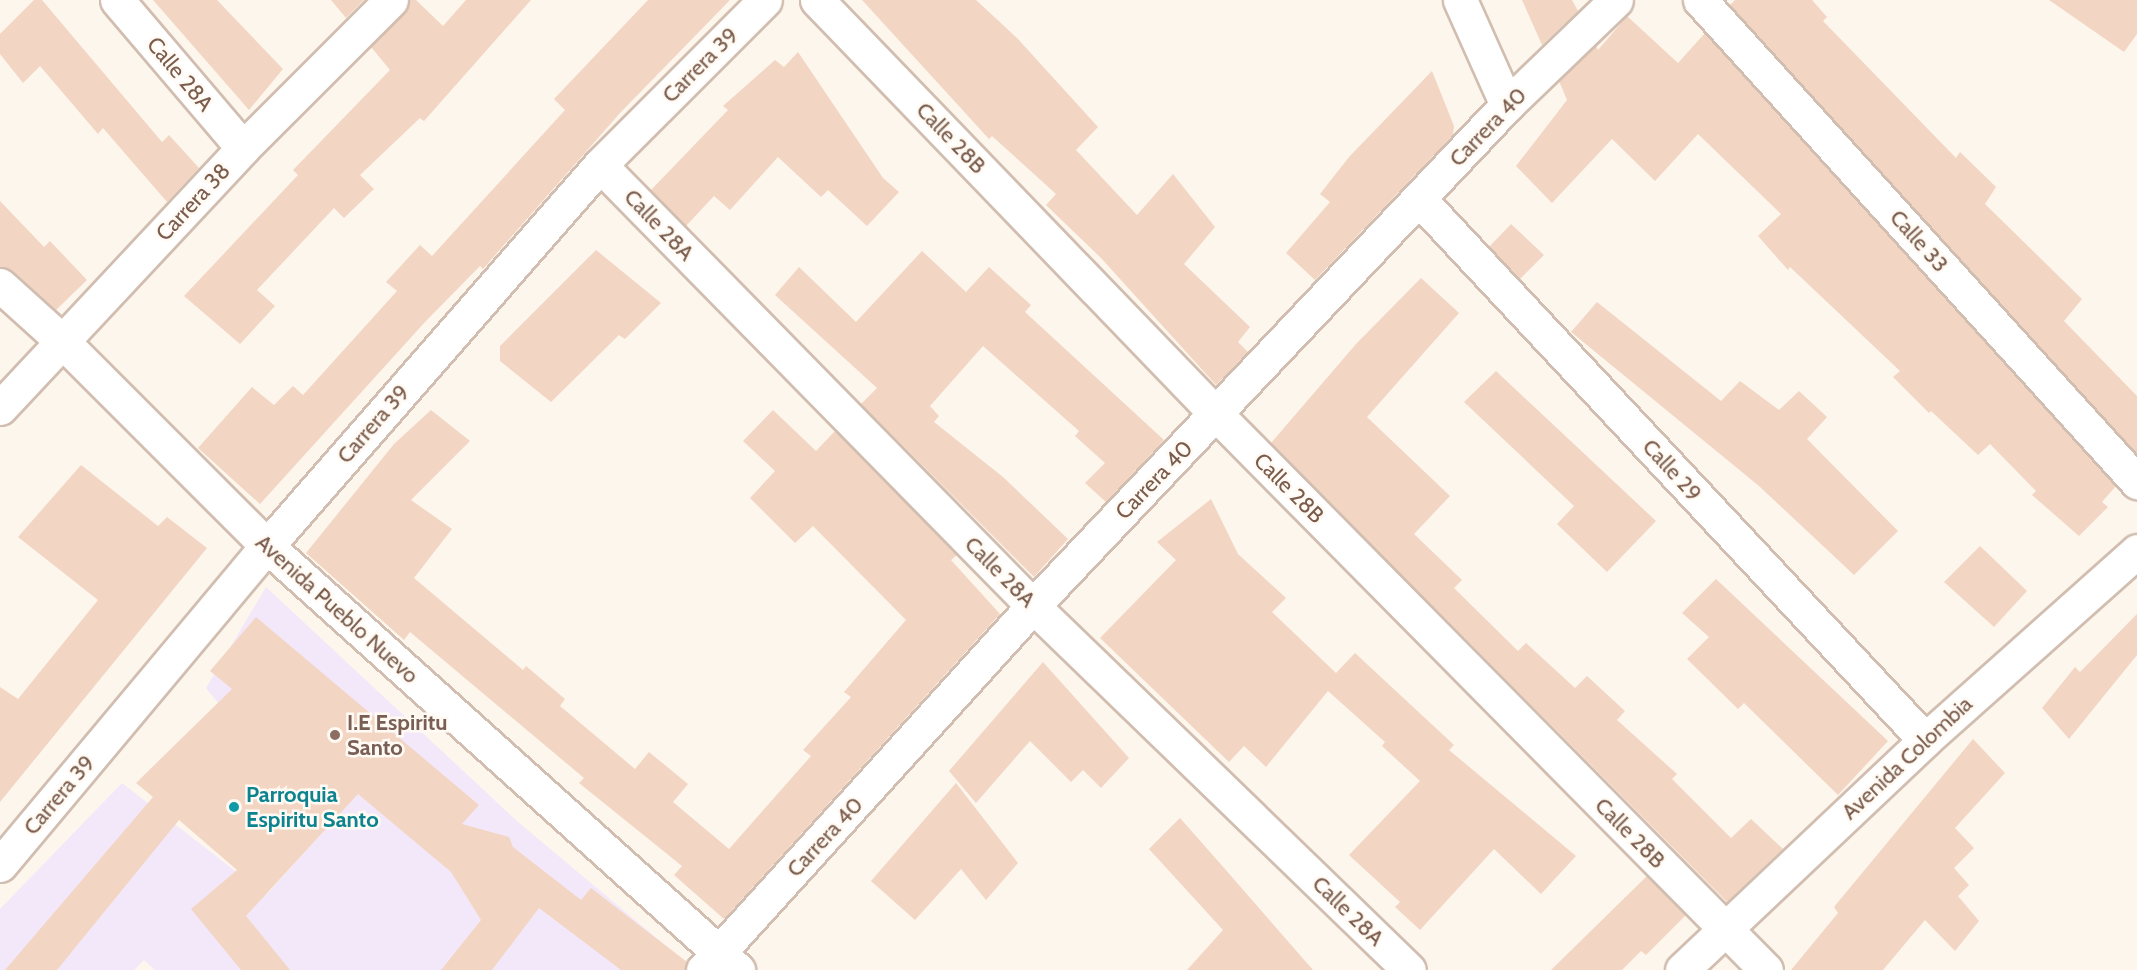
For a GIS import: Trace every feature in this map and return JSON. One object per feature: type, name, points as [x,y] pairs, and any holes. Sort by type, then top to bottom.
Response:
[{"type":"street","name":"Calle 28A","points":[[117,0],[243,148]]},
{"type":"street","name":"Carrera 38","points":[[0,408],[243,148],[391,0]]},
{"type":"street","name":"Carrera 39","points":[[0,865],[267,546],[600,165],[765,0]]},
{"type":"street","name":"Calle 28B","points":[[817,0],[1216,414],[1766,970]]},
{"type":"street","points":[[1460,0],[1507,105]]},
{"type":"street","name":"Carrera 40","points":[[720,965],[1033,606],[1420,200],[1507,105],[1616,0]]},
{"type":"street","name":"Calle 33","points":[[1700,0],[2137,482]]},
{"type":"street","name":"Calle 28A","points":[[600,165],[1033,606],[1409,970]]},
{"type":"street","name":"Calle 29","points":[[1420,200],[1925,740]]},
{"type":"street","name":"Avenida Pueblo Nuevo","points":[[0,285],[63,342],[267,546],[720,965]]},
{"type":"street","name":"Avenida Colombia","points":[[1682,970],[1925,740],[2137,551]]},
{"type":"shaded area","name":"I.E Espiritu Santo","points":[[266,587],[518,822],[672,951],[657,970],[155,970],[144,960],[134,970],[0,970],[0,909],[122,783],[266,895],[323,832],[206,688]]},
{"type":"building","points":[[34,0],[42,0],[162,142],[169,135],[199,168],[167,202],[103,128],[98,134],[40,66],[23,83],[0,54],[0,34]]},
{"type":"building","points":[[153,0],[217,0],[283,69],[249,110]]},
{"type":"building","points":[[331,0],[364,0],[346,18]]},
{"type":"building","points":[[409,0],[416,0],[443,26],[466,0],[531,0],[424,121],[420,118],[360,175],[374,189],[344,218],[334,208],[257,290],[275,306],[240,344],[184,296],[298,175],[293,170],[390,70],[371,47],[404,13]]},
{"type":"building","points":[[648,0],[730,0],[620,113],[483,269],[480,266],[425,322],[260,504],[198,448],[252,387],[274,405],[293,386],[303,395],[397,291],[386,282],[420,245],[432,256],[565,110],[554,99]]},
{"type":"building","points":[[862,0],[976,0],[1017,38],[1098,127],[1076,150],[1137,215],[1173,174],[1215,227],[1184,264],[1250,327],[1238,342],[1248,352],[1216,385],[1101,258],[1046,205],[1056,194],[992,136],[989,139]]},
{"type":"building","points":[[1522,0],[1572,0],[1578,11],[1542,45]]},
{"type":"building","points":[[1735,0],[1812,0],[1827,17],[1823,21],[1956,158],[1960,152],[1996,187],[1985,204],[2082,299],[2064,321],[2137,396],[2137,454],[1730,5]]},
{"type":"building","points":[[2049,0],[2137,0],[2137,34],[2124,52]]},
{"type":"building","points":[[1627,16],[1678,63],[1705,33],[2116,486],[2102,502],[2108,507],[2079,536],[2032,495],[2036,491],[1990,444],[1978,455],[1931,411],[1929,413],[1893,377],[1900,371],[1790,267],[1788,270],[1758,236],[1781,214],[1698,134],[1655,181],[1612,139],[1552,203],[1516,166],[1567,100],[1559,81],[1596,46],[1598,50]]},
{"type":"building","points":[[798,52],[883,178],[899,192],[867,226],[828,190],[821,197],[778,157],[730,210],[714,196],[686,226],[651,190],[728,110],[723,106],[775,60],[784,67]]},
{"type":"building","points":[[1432,71],[1454,126],[1453,135],[1315,280],[1286,253],[1330,202],[1320,194],[1349,157]]},
{"type":"building","points":[[0,201],[44,247],[50,241],[87,280],[56,310],[13,271],[0,267]]},
{"type":"building","points":[[1511,224],[1544,255],[1520,279],[1489,247]]},
{"type":"building","points":[[596,250],[661,303],[625,339],[619,335],[551,402],[500,361],[500,346]]},
{"type":"building","points":[[922,251],[966,292],[989,267],[1031,305],[1025,312],[1164,440],[1106,502],[1085,483],[1105,463],[1075,436],[1079,431],[983,346],[930,406],[939,416],[934,422],[1003,477],[1068,539],[1034,577],[861,404],[877,388],[775,295],[799,267],[856,322]]},
{"type":"building","points":[[1421,278],[1459,313],[1367,417],[1450,496],[1414,534],[1462,580],[1454,588],[1518,651],[1526,643],[1575,688],[1587,676],[1625,711],[1617,720],[1677,774],[1672,779],[1731,838],[1751,819],[1783,849],[1727,902],[1271,443],[1356,344]]},
{"type":"building","points":[[1597,302],[1721,401],[1740,381],[1779,410],[1799,391],[1827,417],[1807,439],[1898,531],[1854,575],[1759,486],[1571,332]]},
{"type":"building","points":[[1496,371],[1656,521],[1607,572],[1557,524],[1574,506],[1464,402]]},
{"type":"building","points":[[431,410],[470,441],[411,500],[452,529],[414,578],[523,670],[526,666],[565,699],[560,706],[635,769],[649,752],[688,784],[673,802],[729,849],[811,756],[803,750],[851,697],[844,692],[906,620],[813,526],[795,543],[750,498],[775,471],[743,441],[773,410],[816,451],[835,431],[957,555],[951,560],[1000,614],[724,919],[674,875],[682,866],[579,783],[584,778],[410,632],[404,640],[306,553],[394,444]]},
{"type":"building","points":[[81,465],[158,526],[167,517],[207,548],[0,802],[0,687],[18,699],[98,600],[18,537]]},
{"type":"building","points":[[1211,499],[1238,554],[1286,598],[1272,612],[1336,673],[1355,653],[1454,745],[1449,750],[1576,856],[1541,894],[1494,849],[1420,930],[1395,907],[1400,902],[1349,855],[1420,781],[1382,746],[1385,742],[1328,691],[1266,767],[1244,746],[1229,762],[1100,638],[1176,560],[1157,542]]},
{"type":"building","points":[[1980,546],[2027,591],[1994,627],[1944,582]]},
{"type":"building","points":[[1716,579],[1888,741],[1838,795],[1744,703],[1738,709],[1687,659],[1709,637],[1682,613]]},
{"type":"building","points":[[2137,614],[2137,655],[2069,739],[2042,708],[2075,667],[2080,672]]},
{"type":"building","points":[[256,617],[479,805],[462,824],[509,837],[513,847],[581,900],[591,888],[687,962],[685,970],[621,970],[539,908],[492,970],[441,970],[481,920],[451,872],[358,794],[246,916],[290,970],[241,970],[191,909],[237,870],[179,820],[57,970],[5,970],[153,797],[136,783],[232,689],[210,671]]},
{"type":"building","points":[[1043,662],[1129,758],[1101,788],[1083,770],[1071,782],[1030,741],[976,803],[949,771]]},
{"type":"building","points":[[1973,739],[2005,773],[1955,828],[1974,848],[1954,868],[1969,885],[1958,896],[1979,921],[1955,951],[1925,920],[1883,970],[1791,970],[1838,913],[1834,907]]},
{"type":"building","points":[[956,783],[1018,863],[986,900],[961,869],[915,920],[871,881]]},
{"type":"building","points":[[1180,818],[1313,970],[1187,970],[1223,930],[1149,849]]},
{"type":"building","points":[[1647,876],[1686,915],[1646,955],[1641,951],[1622,970],[1551,970]]},
{"type":"place","name":"I.E Espiritu Santo","points":[[335,735]]},
{"type":"place","name":"Parroquia Espiritu Santo","points":[[234,807]]}]
